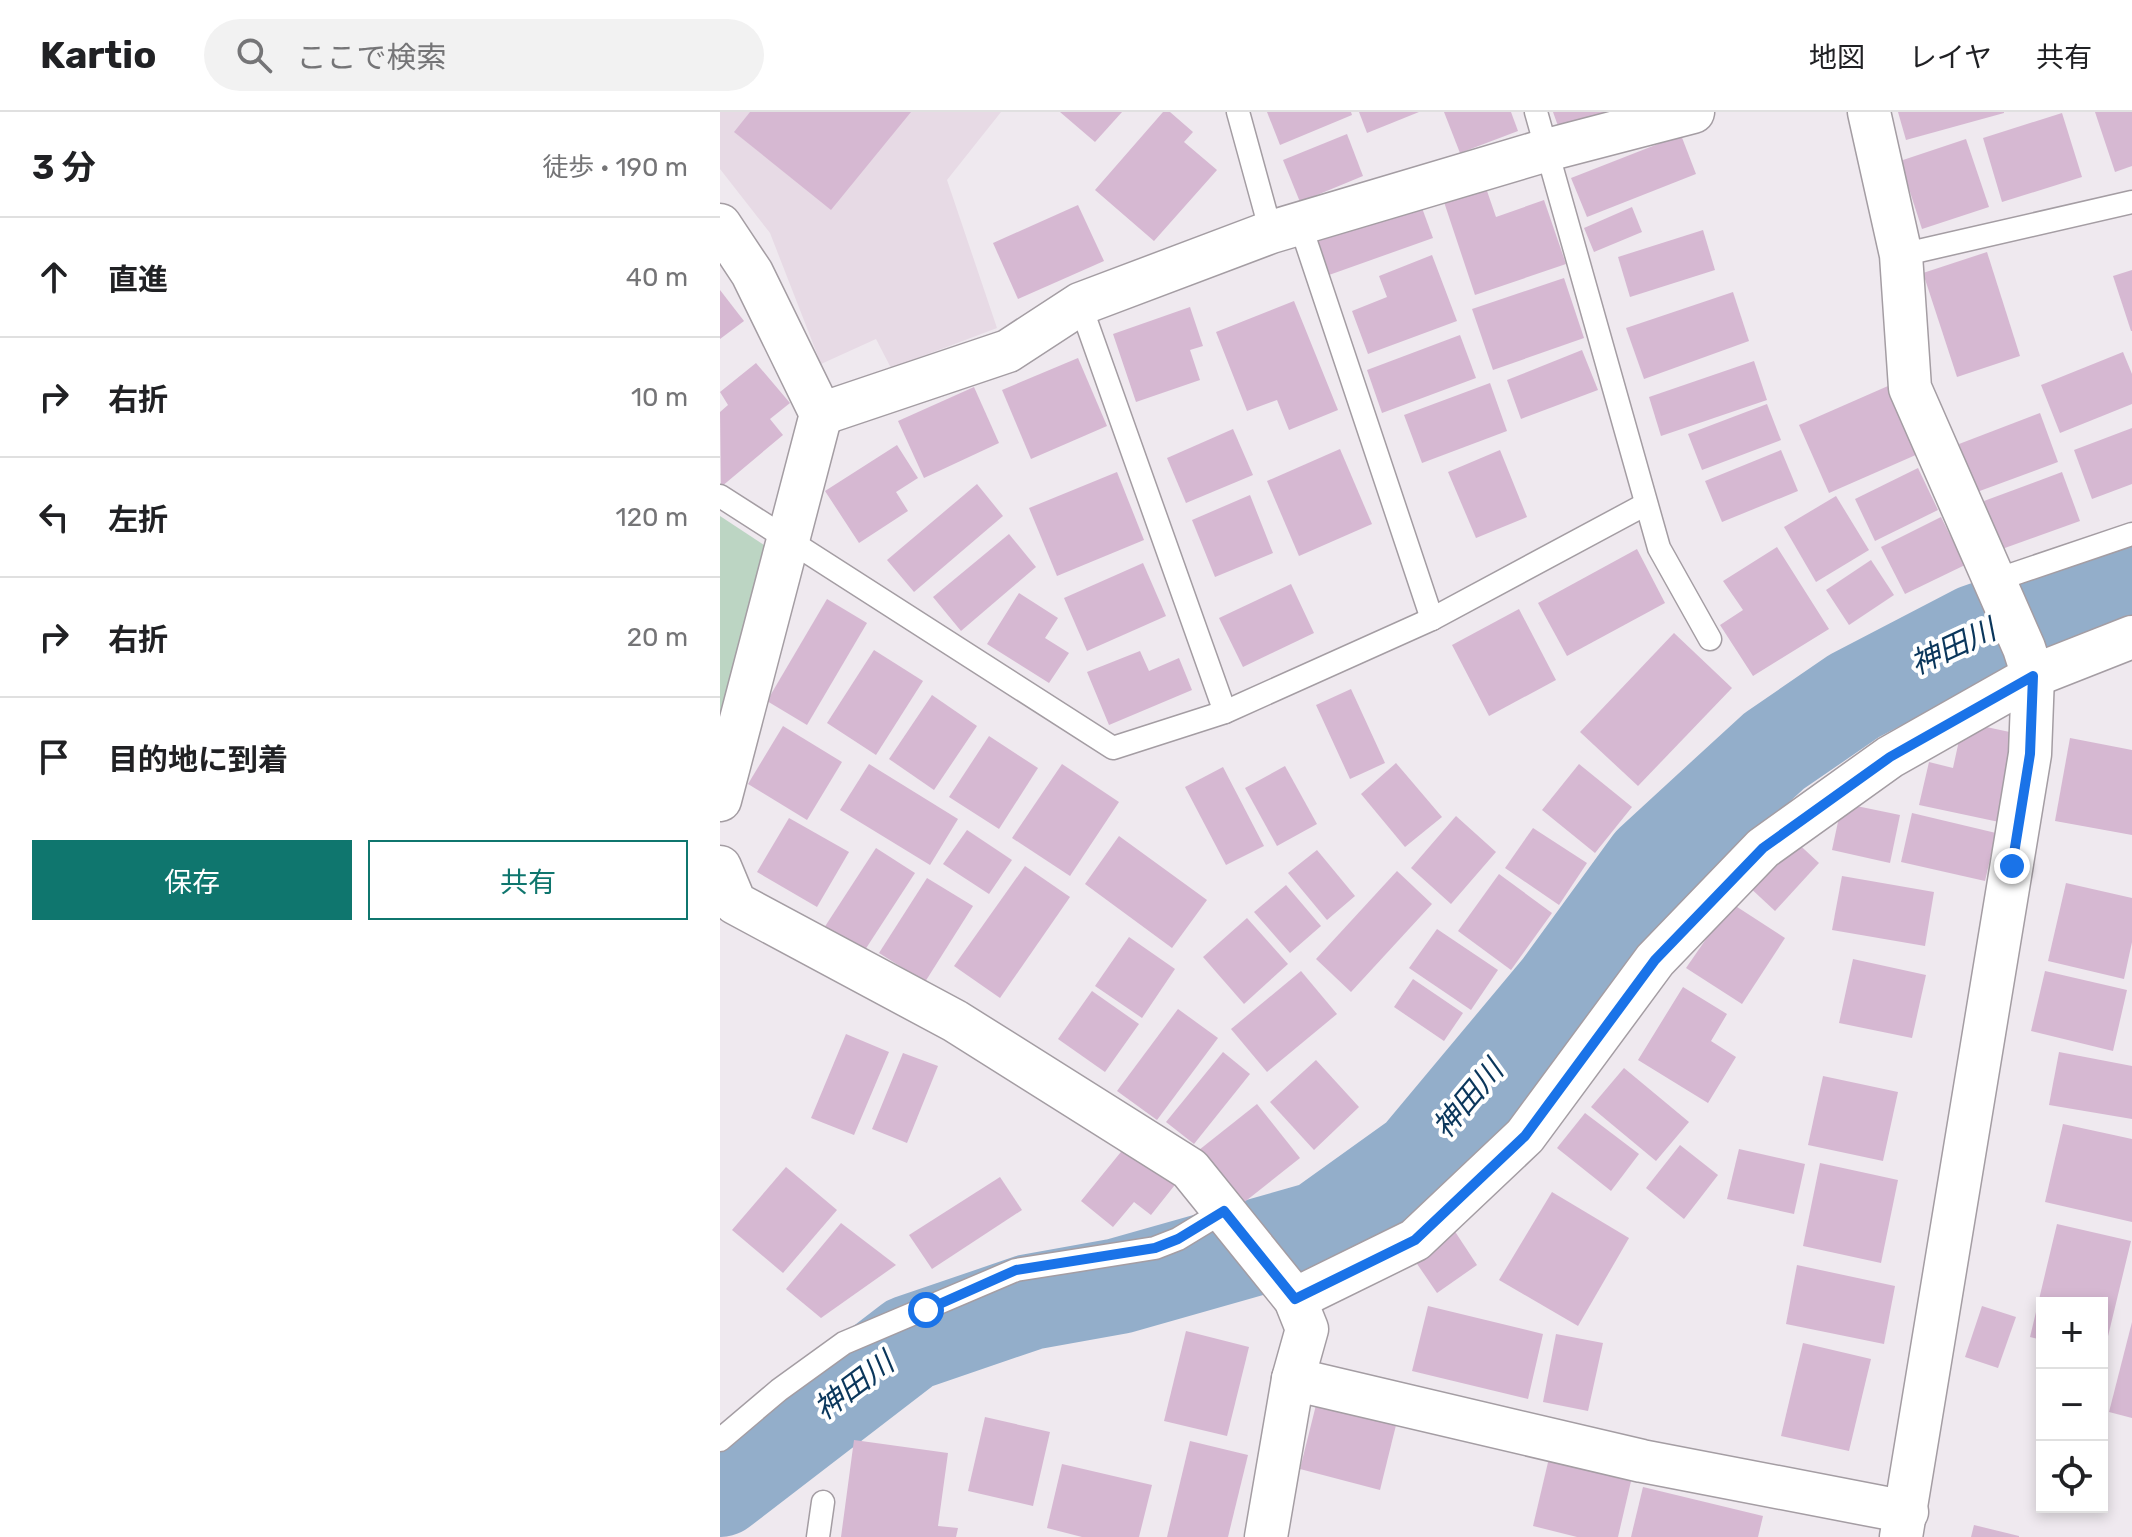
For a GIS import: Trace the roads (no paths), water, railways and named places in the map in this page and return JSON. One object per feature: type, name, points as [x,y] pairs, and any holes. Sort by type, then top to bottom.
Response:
[{"type":"street","points":[[821,414],[1008,351],[1080,304],[1541,131],[1693,112]]},
{"type":"street","points":[[1293,1379],[1904,1524],[2030,754],[2028,662],[1910,388],[1901,255],[1869,112]]},
{"type":"street","points":[[720,225],[752,273],[821,414],[788,541],[728,734],[720,800]]},
{"type":"street","points":[[1288,1290],[1415,1240],[1525,1136],[1655,960],[1763,848],[2028,662],[2132,637]]},
{"type":"street","points":[[720,867],[735,903],[955,1021],[1190,1169],[1288,1290],[1307,1329],[1293,1379],[1266,1537]]},
{"type":"lane","points":[[1238,112],[1286,228],[1432,619]]},
{"type":"lane","points":[[1541,131],[1659,548],[1710,639]]},
{"type":"lane","points":[[1901,255],[2132,202]]},
{"type":"lane","points":[[1080,304],[1225,712]]},
{"type":"lane","points":[[720,496],[1113,748],[1225,712],[1432,619],[1646,504]]},
{"type":"lane","points":[[1997,591],[2132,534]]},
{"type":"lane","points":[[720,1440],[779,1390],[844,1343],[1016,1270],[1155,1248],[1231,1220]]},
{"type":"lane","points":[[818,1537],[823,1502]]},
{"type":"waterway","name":"神田川","points":[[720,1489],[910,1343],[1030,1302],[1119,1286],[1320,1229],[1419,1158],[1561,988],[1652,863],[1774,751],[1854,696],[1977,632],[2132,578]]}]
